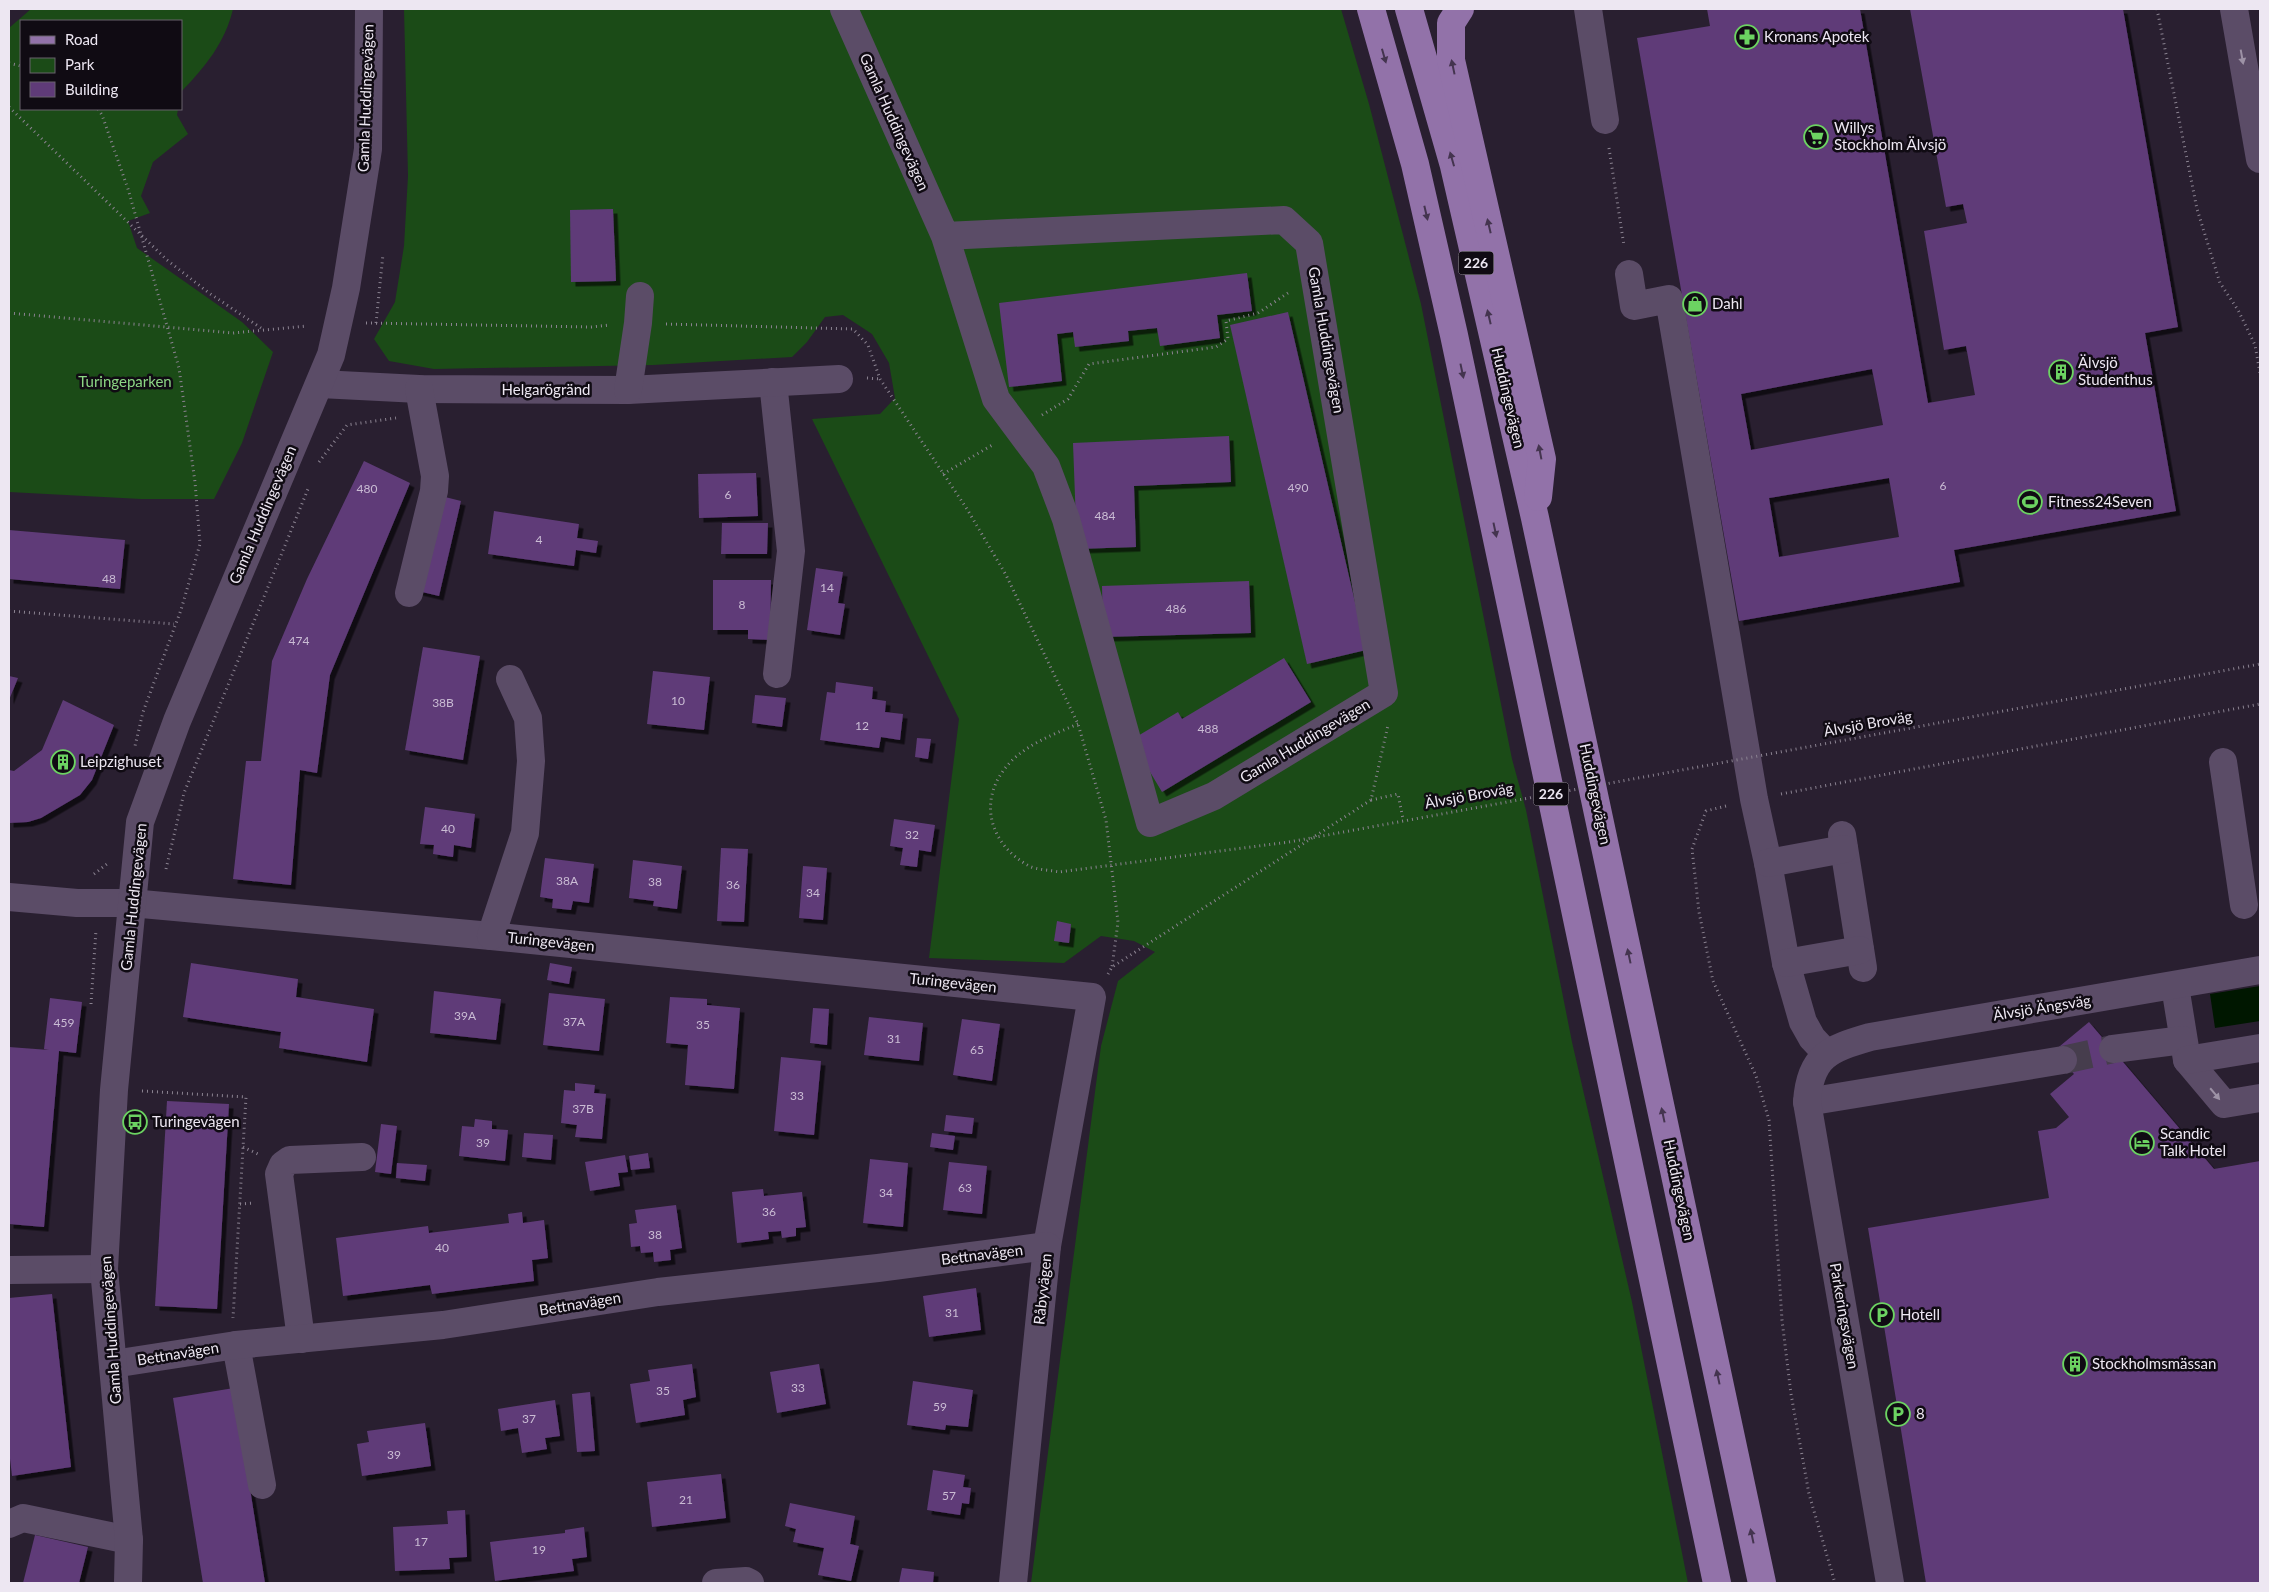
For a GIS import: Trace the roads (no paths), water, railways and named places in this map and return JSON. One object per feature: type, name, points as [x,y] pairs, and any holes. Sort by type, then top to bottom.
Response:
[{"type":"main road","name":"226","points":[[1371,9],[1414,164],[1454,335],[1717,1583]]},
{"type":"main road","name":"Huddingevägen","points":[[1410,9],[1454,166],[1535,518],[1762,1583]]},
{"type":"main road","points":[[1460,9],[1451,23],[1451,60],[1542,459],[1535,518]]},
{"type":"street","name":"Gamla Huddingevägen","points":[[128,1583],[129,1540],[104,1269],[114,1090],[140,822],[177,721],[331,355],[356,235],[368,149],[369,9]]},
{"type":"street","name":"Gamla Huddingevägen","points":[[844,9],[944,236],[996,399],[1046,466],[1066,520],[1150,823],[1214,796],[1384,693],[1309,243],[1284,220],[944,236]]},
{"type":"street","points":[[1588,9],[1605,120]]},
{"type":"street","points":[[2234,9],[2260,159]]},
{"type":"street","points":[[1629,274],[1634,306],[1669,299],[1754,799],[1786,963],[1803,1022],[1812,1038],[1827,1054]]},
{"type":"street","points":[[628,390],[640,296]]},
{"type":"street","name":"Helgarögränd","points":[[320,384],[418,390],[628,390],[839,379]]},
{"type":"street","points":[[773,382],[791,551],[777,674]]},
{"type":"street","points":[[409,593],[434,491],[435,476],[418,390]]},
{"type":"street","points":[[491,936],[526,833],[531,761],[528,718],[510,679]]},
{"type":"street","points":[[2223,762],[2244,905]]},
{"type":"street","points":[[1768,863],[1843,842],[1862,959],[1786,963]]},
{"type":"street","name":"Turingevägen","points":[[9,897],[77,903],[131,903],[491,936],[1092,997]]},
{"type":"street","name":"Älvsjö Ängsväg","points":[[1827,1054],[1846,1044],[1870,1037],[2260,970]]},
{"type":"street","points":[[2175,986],[2185,1050],[2224,1104],[2260,1098]]},
{"type":"street","name":"Råbyvägen","points":[[1013,1583],[1047,1246],[1092,997]]},
{"type":"street","points":[[2113,1049],[2260,1048]]},
{"type":"street","name":"Parkeringsvägen","points":[[1827,1054],[1814,1066],[1808,1082],[1807,1102],[1890,1583]]},
{"type":"street","points":[[1807,1102],[2062,1060]]},
{"type":"street","points":[[301,1339],[279,1174],[283,1165],[290,1160],[362,1157]]},
{"type":"street","name":"Bettnavägen","points":[[113,1364],[233,1346],[442,1325],[658,1292],[878,1268],[1047,1246]]},
{"type":"street","points":[[9,1270],[104,1269]]},
{"type":"street","points":[[233,1346],[262,1485]]},
{"type":"street","points":[[9,1524],[23,1518],[129,1540]]},
{"type":"street","points":[[716,1583],[746,1581],[750,1583]]},
{"type":"tunnel","points":[[2063,1060],[2113,1049]]},
{"type":"place","name":"Kronans Apotek","points":[[1747,37]]},
{"type":"place","name":"Willys Stockholm Älvsjö","points":[[1816,137]]},
{"type":"place","name":"Dahl","points":[[1695,304]]},
{"type":"place","name":"Älvsjö Studenthus","points":[[2061,372]]},
{"type":"place","name":"Fitness24Seven","points":[[2030,502]]},
{"type":"place","name":"Leipzighuset","points":[[63,762]]},
{"type":"place","name":"Turingevägen","points":[[135,1122]]},
{"type":"place","name":"Scandic Talk Hotel","points":[[2142,1143]]},
{"type":"place","name":"Hotell","points":[[1882,1315]]},
{"type":"place","name":"Stockholmsmässan","points":[[2075,1364]]},
{"type":"place","name":"8","points":[[1898,1414]]},
{"type":"park label","name":"Turingeparken","points":[[125,382]]}]
